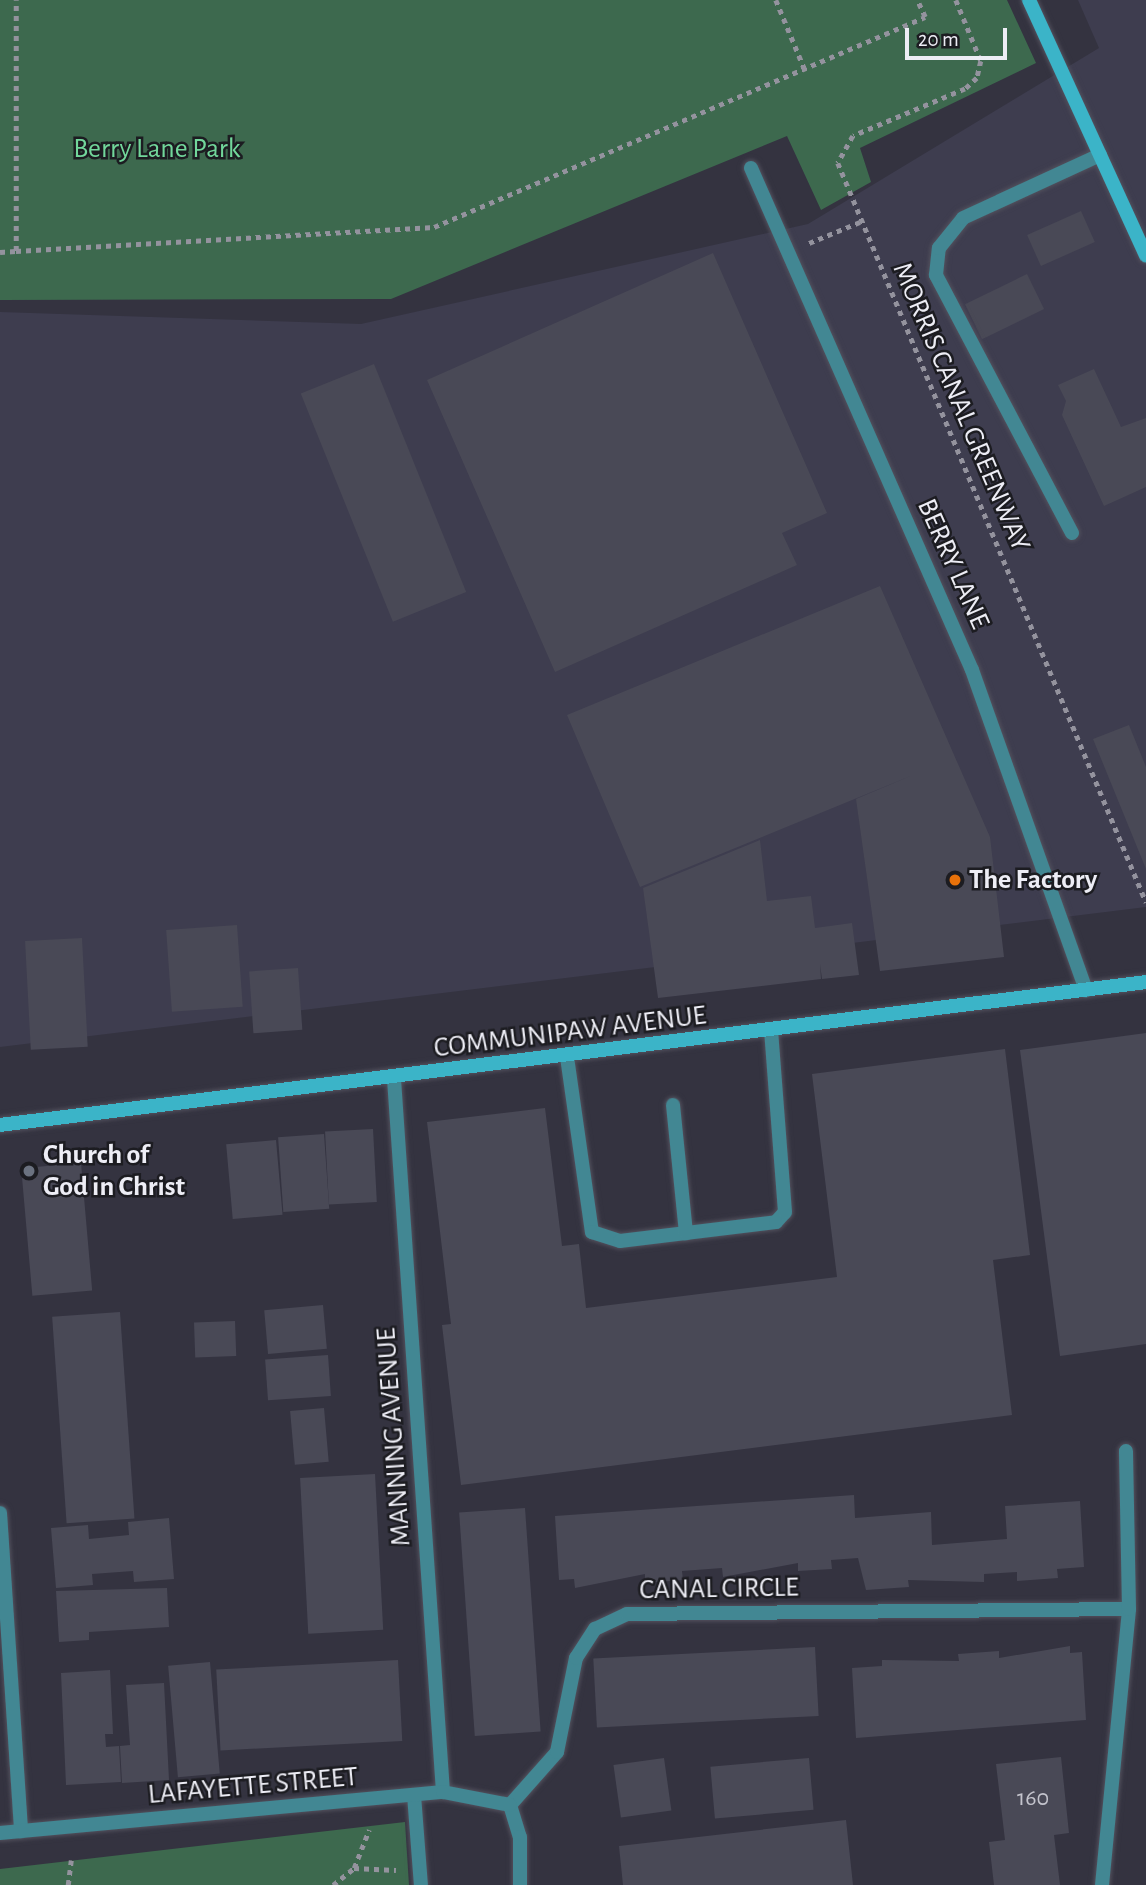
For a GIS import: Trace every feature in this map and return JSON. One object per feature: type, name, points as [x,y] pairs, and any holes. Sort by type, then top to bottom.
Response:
[{"type":"street","points":[[1029,0],[1146,257]]},
{"type":"street","points":[[1072,533],[936,275],[939,248],[963,218],[1100,155]]},
{"type":"street","name":"BERRY LANE","points":[[751,168],[972,670],[1086,990]]},
{"type":"street","name":"COMMUNIPAW AVENUE","points":[[0,1125],[394,1079],[1146,982]]},
{"type":"street","points":[[567,1057],[589,1227],[620,1241],[686,1234],[776,1222],[785,1212],[771,1031]]},
{"type":"street","name":"MANNING AVENUE","points":[[394,1079],[443,1792]]},
{"type":"street","points":[[673,1105],[686,1234]]},
{"type":"street","points":[[1102,1885],[1129,1609],[1126,1451]]},
{"type":"street","points":[[0,1513],[4,1642],[21,1831]]},
{"type":"street","name":"CANAL CIRCLE","points":[[510,1805],[557,1752],[576,1658],[595,1629],[627,1614],[1129,1609]]},
{"type":"street","name":"LAFAYETTE STREET","points":[[0,1833],[443,1792],[510,1805]]},
{"type":"street","points":[[414,1795],[421,1885]]},
{"type":"street","points":[[510,1805],[520,1837],[520,1885]]},
{"type":"path","points":[[16,0],[16,251]]},
{"type":"path","points":[[776,0],[805,71]]},
{"type":"path","points":[[0,252],[434,227],[925,18],[917,0]]},
{"type":"path","name":"MORRIS CANAL GREENWAY","points":[[956,0],[981,61],[977,78],[965,89],[845,142],[838,163],[860,222],[1146,902]]},
{"type":"path","points":[[788,251],[860,222]]},
{"type":"path","points":[[333,1885],[354,1868],[369,1830]]},
{"type":"path","points":[[68,1885],[71,1860]]},
{"type":"path","points":[[354,1868],[396,1870],[396,1877]]},
{"type":"shaded area","points":[[1078,0],[1146,0],[1146,907],[0,1047],[0,312],[361,324],[808,224],[1099,48]]},
{"type":"green space","name":"Berry Lane Park","points":[[0,0],[1007,0],[1036,63],[860,148],[871,182],[821,210],[787,136],[391,299],[0,300]]},
{"type":"green space","points":[[405,1822],[409,1885],[0,1885],[0,1869]]},
{"type":"building","points":[[1081,211],[1095,242],[1041,266],[1027,235]]},
{"type":"building","points":[[713,253],[827,513],[782,533],[797,565],[555,672],[427,380]]},
{"type":"building","points":[[1027,274],[1044,309],[982,339],[965,304]]},
{"type":"building","points":[[374,364],[466,592],[393,622],[301,394]]},
{"type":"building","points":[[1094,369],[1121,427],[1146,418],[1146,487],[1104,506],[1062,415],[1066,401],[1058,385]]},
{"type":"building","points":[[880,586],[990,837],[1004,957],[880,971],[856,799],[913,775],[640,887],[567,715]]},
{"type":"building","points":[[1129,725],[1146,767],[1146,869],[1093,739]]},
{"type":"building","points":[[760,840],[767,901],[811,896],[815,928],[852,923],[859,975],[822,979],[820,964],[821,979],[658,998],[643,888]]},
{"type":"building","points":[[237,925],[243,1007],[172,1012],[166,930]]},
{"type":"building","points":[[82,938],[88,1047],[31,1050],[25,941]]},
{"type":"building","points":[[298,968],[302,1030],[253,1033],[249,971]]},
{"type":"building","points":[[1146,1033],[1146,1344],[1060,1356],[1020,1050]]},
{"type":"building","points":[[1005,1049],[1030,1255],[993,1260],[1012,1415],[461,1485],[442,1325],[451,1324],[427,1122],[545,1108],[562,1246],[579,1244],[586,1308],[837,1277],[812,1074]]},
{"type":"building","points":[[373,1129],[377,1202],[329,1204],[325,1132]]},
{"type":"building","points":[[324,1134],[329,1209],[283,1212],[278,1137]]},
{"type":"building","points":[[276,1140],[283,1215],[233,1219],[226,1144]]},
{"type":"building","points":[[81,1163],[92,1291],[32,1296],[21,1168]]},
{"type":"building","points":[[323,1305],[327,1349],[268,1354],[264,1310]]},
{"type":"building","points":[[120,1312],[134,1518],[67,1523],[52,1317]]},
{"type":"building","points":[[235,1321],[236,1356],[195,1357],[194,1322]]},
{"type":"building","points":[[328,1355],[331,1396],[268,1400],[265,1359]]},
{"type":"building","points":[[324,1408],[329,1462],[295,1465],[290,1411]]},
{"type":"building","points":[[375,1474],[383,1630],[308,1634],[300,1478]]},
{"type":"building","points":[[854,1495],[855,1518],[931,1512],[932,1545],[1007,1539],[1005,1506],[1080,1501],[1084,1567],[1057,1569],[1058,1578],[1017,1581],[1017,1572],[984,1574],[984,1582],[908,1580],[909,1587],[866,1590],[858,1558],[831,1560],[832,1569],[798,1571],[798,1563],[723,1577],[722,1568],[682,1571],[683,1580],[645,1583],[645,1574],[575,1588],[574,1579],[559,1580],[555,1516]]},
{"type":"building","points":[[525,1508],[541,1731],[475,1736],[459,1513]]},
{"type":"building","points":[[169,1518],[174,1579],[134,1582],[133,1571],[92,1574],[93,1585],[56,1588],[51,1528],[88,1525],[89,1539],[129,1535],[128,1522]]},
{"type":"building","points":[[167,1588],[169,1627],[89,1632],[89,1640],[59,1642],[56,1591]]},
{"type":"building","points":[[1070,1646],[1070,1653],[1082,1652],[1086,1720],[856,1738],[852,1668],[882,1666],[882,1660],[959,1661],[958,1654],[999,1651],[999,1658]]},
{"type":"building","points":[[815,1647],[819,1716],[597,1728],[593,1659]]},
{"type":"building","points":[[398,1660],[402,1741],[220,1750],[216,1670]]},
{"type":"building","points":[[210,1662],[220,1774],[178,1777],[168,1666]]},
{"type":"building","points":[[110,1670],[113,1734],[105,1734],[106,1747],[119,1746],[121,1782],[66,1785],[61,1673]]},
{"type":"building","points":[[164,1683],[169,1780],[122,1783],[120,1746],[130,1745],[126,1685]]},
{"type":"building","points":[[1061,1757],[1069,1833],[1054,1835],[1060,1885],[994,1885],[989,1842],[1005,1840],[996,1764]]},
{"type":"building","points":[[664,1758],[671,1810],[621,1818],[613,1765]]},
{"type":"building","points":[[809,1758],[814,1810],[715,1818],[710,1767]]},
{"type":"building","points":[[846,1820],[853,1885],[623,1885],[619,1846]]},
{"type":"place","name":"The Factory","points":[[955,880]]},
{"type":"place","name":"Church of God in Christ","points":[[29,1171]]}]
